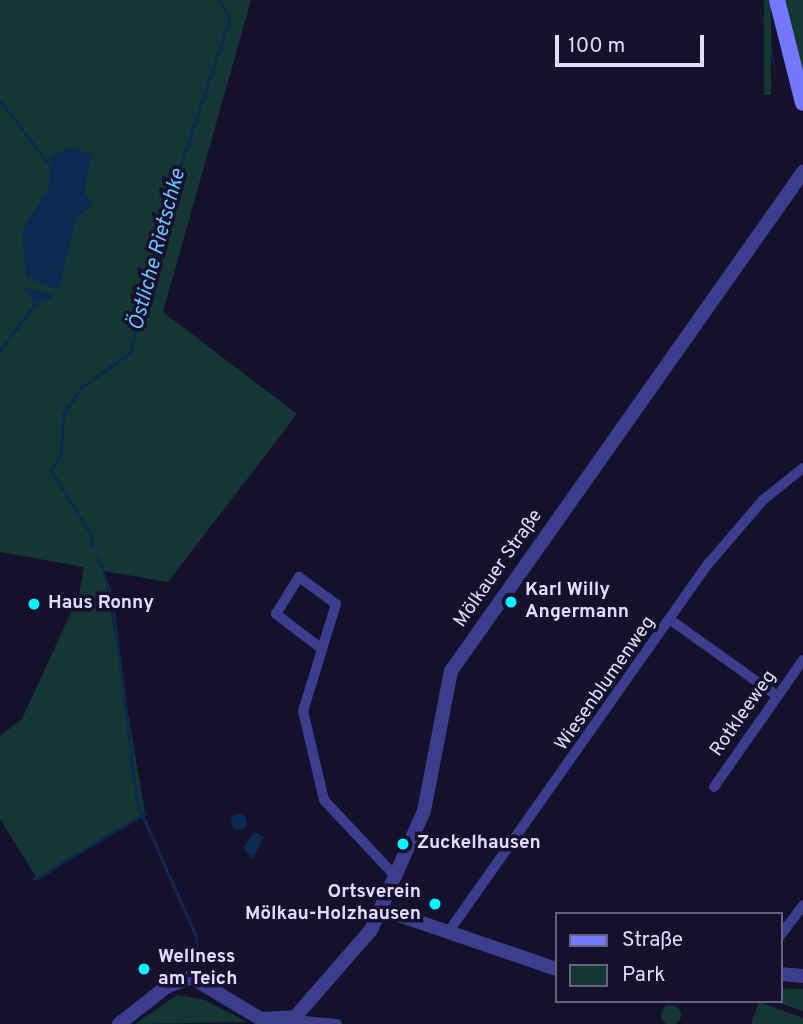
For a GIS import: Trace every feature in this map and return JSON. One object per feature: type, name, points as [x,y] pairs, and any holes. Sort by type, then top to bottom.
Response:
[{"type":"main road","points":[[777,0],[803,103]]},
{"type":"street","name":"Mölkauer Straße","points":[[292,1020],[384,910],[424,811],[451,671],[803,172]]},
{"type":"street","name":"Wiesenblumenweg","points":[[449,931],[732,534],[803,468]]},
{"type":"street","points":[[322,649],[276,614],[299,577],[336,604],[303,711],[324,800],[396,877]]},
{"type":"street","points":[[672,621],[777,696]]},
{"type":"street","name":"Rotkleeweg","points":[[714,788],[803,660]]},
{"type":"street","points":[[782,933],[803,905]]},
{"type":"street","points":[[384,910],[554,968]]},
{"type":"street","points":[[782,974],[803,976]]},
{"type":"street","points":[[119,1024],[166,986],[191,977],[261,1019],[337,1024]]},
{"type":"green space","points":[[0,0],[251,0],[163,312],[297,414],[168,582],[104,571],[145,813],[38,880],[0,819],[0,736],[22,719],[79,595],[84,567],[0,552]]},
{"type":"green space","points":[[757,0],[770,39],[777,82],[768,39]]},
{"type":"green space","points":[[764,0],[771,0],[771,95],[764,95]]},
{"type":"green space","points":[[782,0],[803,0],[803,81]]},
{"type":"green space","points":[[782,988],[803,989],[803,1011],[779,1003],[782,1003]]},
{"type":"green space","points":[[177,995],[205,1000],[247,1022],[135,1024]]},
{"type":"green space","points":[[759,1003],[803,1018],[803,1024],[751,1024]]},
{"type":"green space","points":[[671,1005],[678,1008],[681,1015],[678,1022],[671,1025],[664,1022],[661,1015],[664,1008]]},
{"type":"water","points":[[71,147],[92,155],[84,191],[93,205],[77,216],[59,290],[26,277],[22,231],[48,188],[52,155]]},
{"type":"water","points":[[23,287],[53,295],[54,298],[35,304]]},
{"type":"water","points":[[236,814],[242,814],[247,822],[245,828],[236,830],[231,825],[231,819]]},
{"type":"water","points":[[254,832],[264,837],[253,859],[243,848]]},
{"type":"waterway","name":"Östliche Rietschke","points":[[91,547],[92,537],[51,471],[61,452],[63,414],[81,388],[130,353],[174,185],[230,19],[219,0]]},
{"type":"waterway","points":[[0,100],[48,163]]},
{"type":"waterway","points":[[0,350],[35,304]]},
{"type":"waterway","name":"Östliche Rietschke","points":[[98,556],[112,597],[137,802],[197,938],[196,962]]},
{"type":"waterway","points":[[34,879],[145,813]]},
{"type":"place","name":"Karl Willy Angermann","points":[[511,602]]},
{"type":"place","name":"Haus Ronny","points":[[34,604]]},
{"type":"place","name":"Zuckelhausen","points":[[403,844]]},
{"type":"place","name":"Ortsverein Mölkau-Holzhausen","points":[[435,904]]},
{"type":"place","name":"Wellness am Teich","points":[[144,969]]}]
